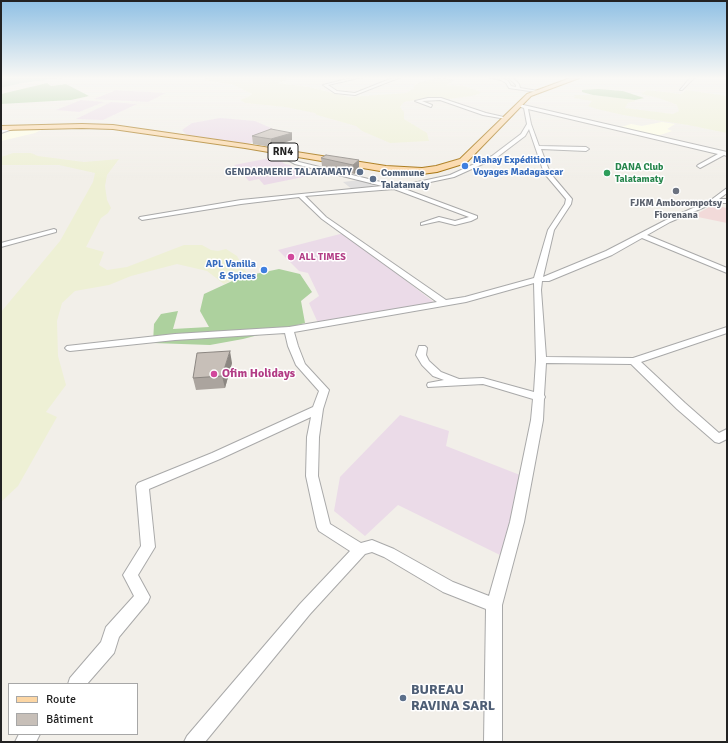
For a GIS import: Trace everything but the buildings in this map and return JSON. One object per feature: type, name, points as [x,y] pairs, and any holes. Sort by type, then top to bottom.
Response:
[{"type":"main road","name":"RN4","points":[[1,128],[113,126],[396,170],[418,171],[437,169],[464,161],[506,118],[514,112]]},
{"type":"street","points":[[478,112],[506,118]]},
{"type":"street","points":[[493,742],[494,605],[517,522],[537,420],[540,397],[541,360],[537,290],[538,279],[551,230],[568,204],[569,199],[547,173],[524,112]]},
{"type":"street","points":[[547,112],[725,153]]},
{"type":"street","points":[[142,218],[241,202],[413,185],[452,176],[494,157],[523,135],[529,124]]},
{"type":"street","points":[[1,132],[11,128]]},
{"type":"street","points":[[538,147],[586,149]]},
{"type":"street","points":[[290,153],[287,158],[297,163],[393,187],[475,217],[469,220],[455,222],[438,219],[423,224]]},
{"type":"street","points":[[700,166],[725,153]]},
{"type":"street","points":[[70,348],[175,337],[289,330],[466,299],[538,279],[546,279],[609,253],[668,221],[713,201],[727,190]]},
{"type":"street","points":[[300,195],[324,218],[444,303]]},
{"type":"street","points":[[713,201],[727,201]]},
{"type":"street","points":[[1,245],[54,231]]},
{"type":"street","points":[[641,236],[727,271]]},
{"type":"street","points":[[289,330],[293,346],[301,365],[324,390],[318,409],[313,437],[312,476],[324,527],[360,550]]},
{"type":"street","points":[[541,360],[634,361],[727,330]]},
{"type":"street","points":[[422,348],[421,355],[425,363],[437,374],[458,382]]},
{"type":"street","points":[[634,361],[681,406],[719,439],[727,433]]},
{"type":"street","points":[[432,385],[483,381],[540,397]]},
{"type":"street","points":[[77,683],[108,647],[112,632],[142,597],[130,575],[148,547],[142,486],[216,456],[318,409]]},
{"type":"street","points":[[193,742],[305,609],[360,550],[372,546],[389,553],[448,587],[494,605]]},
{"type":"shaded area","points":[[91,112],[121,112],[103,120],[76,119]]},
{"type":"shaded area","points":[[308,112],[404,112],[404,119],[427,133],[429,141],[390,143],[362,131],[356,126],[317,115]]},
{"type":"shaded area","points":[[609,112],[654,112],[673,114],[678,112],[727,112],[727,133]]},
{"type":"shaded area","points":[[220,118],[255,121],[280,132],[248,144],[187,135],[182,130],[192,123]]},
{"type":"shaded area","points":[[662,122],[675,124],[667,129],[672,131],[657,136],[621,127],[631,124],[642,126]]},
{"type":"shaded area","points":[[45,128],[35,133],[1,141],[1,133],[12,129]]},
{"type":"shaded area","points":[[13,153],[31,153],[38,156],[84,162],[119,159],[107,175],[105,186],[107,200],[111,208],[108,213],[101,218],[86,247],[104,252],[99,265],[107,270],[127,267],[184,245],[202,245],[211,250],[218,251],[226,249],[237,256],[247,274],[224,284],[207,271],[177,264],[131,276],[109,285],[75,291],[62,303],[57,321],[58,356],[66,385],[46,412],[57,417],[18,486],[1,502],[1,312],[60,241],[93,182],[95,173],[59,165],[1,165],[1,157]]},
{"type":"shaded area","points":[[275,157],[308,176],[264,185],[259,179],[249,181],[234,165]]},
{"type":"shaded area","points":[[359,180],[382,186],[353,190],[343,182]]},
{"type":"shaded area","points":[[713,205],[727,208],[727,223],[693,216]]},
{"type":"shaded area","points":[[344,233],[435,303],[318,323],[309,303],[319,296],[308,273],[299,271],[278,250]]},
{"type":"shaded area","points":[[400,415],[449,431],[446,446],[525,477],[502,556],[398,505],[365,536],[334,511],[340,477]]},
{"type":"green space","points":[[279,269],[300,274],[312,292],[301,301],[305,323],[243,339],[210,345],[153,343],[154,324],[161,314],[178,311],[173,329],[209,327],[200,311],[204,294],[241,277]]},
{"type":"place","name":"Mahay Expédition Voyages Madagascar","points":[[465,166]]},
{"type":"place","name":"GENDARMERIE TALATAMATY","points":[[360,172]]},
{"type":"place","name":"DANA Club Talatamaty","points":[[607,173]]},
{"type":"place","name":"Commune Talatamaty","points":[[373,179]]},
{"type":"place","name":"FJKM Amborompotsy Fiorenana","points":[[676,191]]},
{"type":"place","name":"ALL TIMES","points":[[291,257]]},
{"type":"place","name":"APL Vanilla & Spices","points":[[264,270]]},
{"type":"place","name":"Ofim Holidays","points":[[214,374]]},
{"type":"place","name":"BUREAU RAVINA SARL","points":[[403,698]]}]
